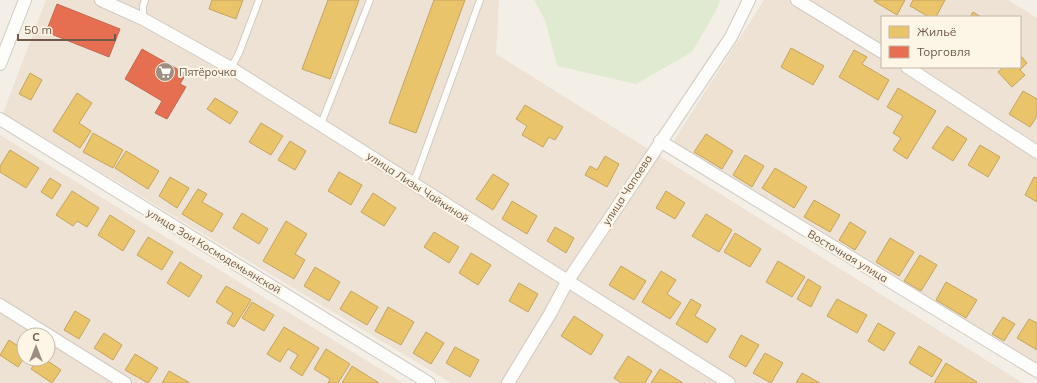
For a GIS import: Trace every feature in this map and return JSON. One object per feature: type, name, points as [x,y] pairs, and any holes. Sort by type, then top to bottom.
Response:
[{"type":"street","points":[[0,64],[25,0]]},
{"type":"street","name":"улица Лизы Чайкиной","points":[[101,0],[143,19],[231,68],[567,282],[729,383]]},
{"type":"street","name":"улица Чапаева","points":[[508,383],[550,314],[567,282],[731,37],[749,0]]},
{"type":"street","points":[[797,0],[881,51]]},
{"type":"street","points":[[908,68],[1037,152]]},
{"type":"street","name":"улица Зои Космодемьянской","points":[[0,119],[429,383]]},
{"type":"street","name":"Восточная улица","points":[[660,141],[1037,371]]},
{"type":"street","points":[[0,305],[35,327]]},
{"type":"street","points":[[56,340],[124,383]]},
{"type":"lane","points":[[143,19],[143,6],[145,0]]},
{"type":"lane","points":[[231,68],[259,0]]},
{"type":"lane","points":[[321,124],[370,0]]},
{"type":"lane","points":[[412,183],[480,0]]},
{"type":"shaded area","points":[[46,0],[499,0],[496,54],[1023,383],[451,383],[3,113]]},
{"type":"shaded area","points":[[764,0],[1008,0],[1037,18],[1037,363],[673,142]]},
{"type":"shaded area","points":[[0,135],[403,383],[0,383]]},
{"type":"green space","points":[[534,0],[720,0],[717,9],[692,52],[636,84],[557,66],[545,20]]},
{"type":"building: Жильё","points":[[212,0],[243,0],[236,19],[209,9]]},
{"type":"building: Жильё","points":[[328,0],[359,0],[330,79],[302,69]]},
{"type":"building: Жильё","points":[[434,0],[465,0],[416,133],[389,123]]},
{"type":"building: Жильё","points":[[905,0],[897,15],[874,1]]},
{"type":"building: Жильё","points":[[913,0],[945,0],[937,16],[927,16],[910,6]]},
{"type":"building: Жильё","points":[[973,12],[979,16],[971,16]]},
{"type":"building: Жильё","points":[[791,48],[824,66],[813,85],[781,67]]},
{"type":"building: Жильё","points":[[854,50],[867,57],[862,64],[889,80],[878,100],[839,77]]},
{"type":"building: Жильё","points":[[1021,56],[1027,63],[1020,70],[1025,75],[1012,87],[998,72],[1002,68],[1021,68]]},
{"type":"building: Жильё","points":[[30,73],[42,80],[31,100],[19,94]]},
{"type":"building: Жильё","points":[[898,88],[936,111],[907,159],[893,150],[901,138],[893,133],[903,116],[887,107]]},
{"type":"building: Жильё","points":[[1023,91],[1037,99],[1037,116],[1030,127],[1009,114]]},
{"type":"building: Жильё","points":[[77,93],[92,103],[79,123],[91,131],[80,148],[53,131]]},
{"type":"building: Жильё","points":[[215,98],[238,112],[230,124],[207,109]]},
{"type":"building: Жильё","points":[[525,105],[563,127],[555,140],[549,137],[543,147],[522,135],[527,126],[516,119]]},
{"type":"building: Жильё","points":[[261,123],[283,136],[271,155],[249,142]]},
{"type":"building: Жильё","points":[[947,126],[967,139],[953,161],[932,148]]},
{"type":"building: Жильё","points":[[93,133],[123,150],[113,168],[83,152]]},
{"type":"building: Жильё","points":[[706,134],[733,151],[722,169],[694,152]]},
{"type":"building: Жильё","points":[[290,141],[306,151],[295,170],[278,160]]},
{"type":"building: Жильё","points":[[980,145],[1000,157],[988,177],[968,165]]},
{"type":"building: Жильё","points":[[10,150],[39,168],[26,188],[0,172],[0,166]]},
{"type":"building: Жильё","points":[[126,151],[159,171],[148,189],[115,168]]},
{"type":"building: Жильё","points":[[745,155],[764,166],[752,187],[733,175]]},
{"type":"building: Жильё","points":[[605,156],[619,164],[607,187],[585,175],[590,166],[597,170]]},
{"type":"building: Жильё","points":[[775,168],[807,187],[794,208],[762,188]]},
{"type":"building: Жильё","points":[[339,172],[362,185],[351,205],[328,191]]},
{"type":"building: Жильё","points":[[493,174],[509,184],[493,210],[476,199]]},
{"type":"building: Жильё","points":[[170,177],[189,188],[177,208],[159,196]]},
{"type":"building: Жильё","points":[[1034,177],[1037,178],[1037,202],[1025,195]]},
{"type":"building: Жильё","points":[[50,178],[61,185],[52,199],[41,192]]},
{"type":"building: Жильё","points":[[198,189],[207,194],[202,202],[223,214],[212,232],[182,214]]},
{"type":"building: Жильё","points":[[72,191],[99,208],[87,227],[77,221],[73,226],[56,215]]},
{"type":"building: Жильё","points":[[666,191],[685,203],[675,219],[656,208]]},
{"type":"building: Жильё","points":[[373,193],[396,208],[384,226],[361,212]]},
{"type":"building: Жильё","points":[[814,200],[840,215],[830,232],[804,217]]},
{"type":"building: Жильё","points":[[512,201],[537,216],[527,234],[502,219]]},
{"type":"building: Жильё","points":[[242,213],[268,229],[259,244],[233,228]]},
{"type":"building: Жильё","points":[[706,214],[732,230],[719,252],[692,236]]},
{"type":"building: Жильё","points":[[110,215],[135,231],[123,251],[98,235]]},
{"type":"building: Жильё","points":[[286,221],[307,234],[295,254],[305,260],[294,279],[263,261]]},
{"type":"building: Жильё","points":[[850,222],[866,232],[855,250],[839,240]]},
{"type":"building: Жильё","points":[[555,227],[574,238],[566,253],[547,241]]},
{"type":"building: Жильё","points":[[434,232],[459,247],[449,263],[424,247]]},
{"type":"building: Жильё","points":[[735,233],[761,249],[750,267],[724,252]]},
{"type":"building: Жильё","points":[[148,237],[173,252],[162,270],[137,255]]},
{"type":"building: Жильё","points":[[890,238],[914,252],[899,276],[876,262]]},
{"type":"building: Жильё","points":[[471,253],[491,265],[478,285],[459,273]]},
{"type":"building: Жильё","points":[[920,255],[937,265],[921,291],[904,281]]},
{"type":"building: Жильё","points":[[778,261],[805,277],[792,297],[766,282]]},
{"type":"building: Жильё","points":[[180,262],[202,276],[189,297],[167,283]]},
{"type":"building: Жильё","points":[[621,266],[646,281],[634,300],[609,285]]},
{"type":"building: Жильё","points":[[315,267],[340,282],[329,301],[304,286]]},
{"type":"building: Жильё","points":[[661,271],[676,280],[667,294],[681,303],[670,319],[642,302]]},
{"type":"building: Жильё","points":[[808,279],[821,287],[811,307],[797,299]]},
{"type":"building: Жильё","points":[[946,282],[977,300],[966,318],[936,300]]},
{"type":"building: Жильё","points":[[519,283],[538,294],[528,312],[509,301]]},
{"type":"building: Жильё","points":[[226,286],[251,300],[234,327],[227,323],[233,313],[216,302]]},
{"type":"building: Жильё","points":[[351,291],[378,307],[367,325],[340,309]]},
{"type":"building: Жильё","points":[[691,299],[701,305],[695,316],[716,329],[707,343],[676,324]]},
{"type":"building: Жильё","points":[[837,299],[867,315],[857,333],[827,316]]},
{"type":"building: Жильё","points":[[252,302],[274,315],[264,331],[242,318]]},
{"type":"building: Жильё","points":[[388,307],[414,322],[401,345],[375,331]]},
{"type":"building: Жильё","points":[[75,311],[90,320],[79,339],[64,330]]},
{"type":"building: Жильё","points":[[574,316],[603,335],[591,355],[561,336]]},
{"type":"building: Жильё","points":[[1003,317],[1015,324],[1004,341],[992,334]]},
{"type":"building: Жильё","points":[[1029,319],[1037,323],[1037,350],[1017,338]]},
{"type":"building: Жильё","points":[[878,323],[895,333],[884,351],[868,341]]},
{"type":"building: Жильё","points":[[284,327],[319,348],[302,376],[290,368],[298,355],[288,349],[280,362],[267,354]]},
{"type":"building: Жильё","points":[[426,332],[444,343],[431,364],[413,353]]},
{"type":"building: Жильё","points":[[104,333],[122,345],[113,360],[94,348]]},
{"type":"building: Жильё","points":[[741,335],[759,345],[746,367],[729,357]]},
{"type":"building: Жильё","points":[[9,340],[16,345],[16,366],[0,355]]},
{"type":"building: Жильё","points":[[919,346],[942,360],[932,377],[909,363]]},
{"type":"building: Жильё","points":[[455,347],[479,360],[470,377],[446,363]]},
{"type":"building: Жильё","points":[[326,349],[350,364],[338,383],[328,383],[330,379],[314,369]]},
{"type":"building: Жильё","points":[[765,353],[783,363],[771,383],[753,373]]},
{"type":"building: Жильё","points":[[135,354],[158,368],[148,383],[125,370]]},
{"type":"building: Жильё","points":[[628,356],[652,371],[645,383],[621,383],[614,378]]},
{"type":"building: Жильё","points":[[946,363],[977,382],[934,383]]},
{"type":"building: Жильё","points":[[352,366],[379,383],[342,383]]},
{"type":"building: Жильё","points":[[32,367],[56,367],[61,370],[52,383],[31,369]]},
{"type":"building: Жильё","points":[[660,369],[683,383],[651,383]]},
{"type":"building: Жильё","points":[[169,371],[190,383],[162,383]]},
{"type":"building: Жильё","points":[[802,373],[820,383],[796,383]]},
{"type":"building: Торговля","points":[[57,4],[120,29],[109,57],[46,32]]},
{"type":"building: Торговля","points":[[142,49],[186,74],[180,84],[186,87],[167,119],[155,113],[162,101],[125,79]]},
{"type":"place","name":"Пятёрочка","points":[[165,72]]}]
